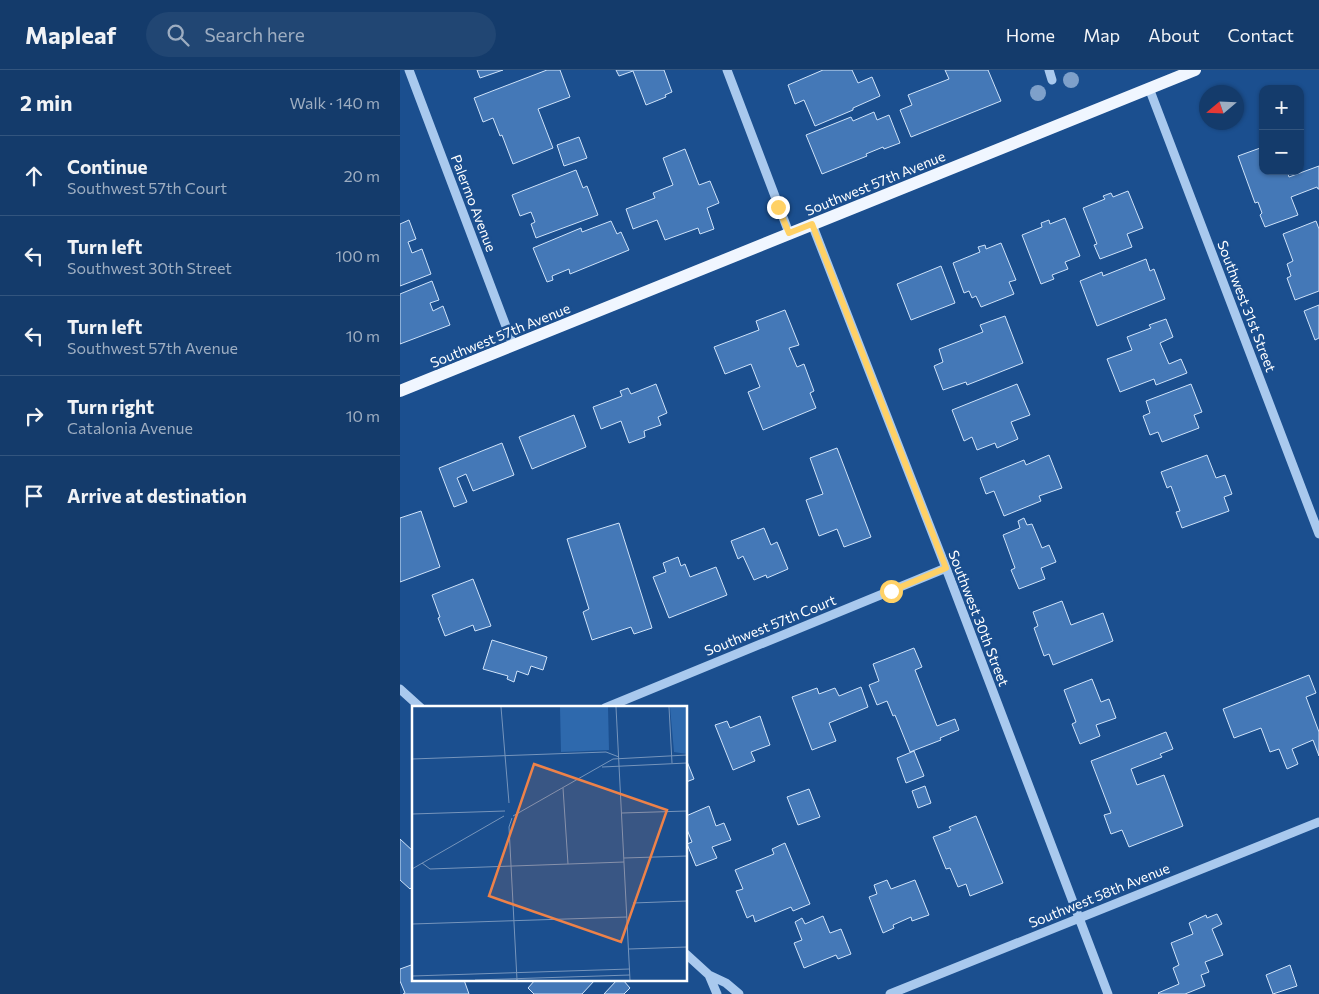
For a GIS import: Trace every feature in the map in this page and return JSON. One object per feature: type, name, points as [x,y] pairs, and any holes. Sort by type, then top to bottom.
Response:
[{"type":"main road","name":"Southwest 57th Avenue","points":[[400,391],[1195,70]]},
{"type":"street","name":"Palermo Avenue","points":[[409,70],[514,345]]},
{"type":"street","points":[[727,70],[789,233]]},
{"type":"street","points":[[1049,70],[1052,80]]},
{"type":"street","name":"Southwest 31st Street","points":[[1149,88],[1319,534]]},
{"type":"street","name":"Southwest 30th Street","points":[[812,224],[946,568],[1108,994]]},
{"type":"street","name":"Southwest 57th Court","points":[[610,706],[946,568]]},
{"type":"street","points":[[400,689],[419,706]]},
{"type":"street","name":"Southwest 58th Avenue","points":[[890,994],[1319,822]]},
{"type":"street","points":[[688,956],[709,974],[726,983],[739,994]]},
{"type":"street","points":[[709,974],[717,994]]},
{"type":"building","points":[[477,70],[503,70],[480,78]]},
{"type":"building","points":[[547,70],[560,70],[570,97],[538,109],[553,148],[513,164],[493,118],[483,122],[474,98]]},
{"type":"building","points":[[616,70],[664,70],[672,92],[665,95],[666,97],[646,105],[633,71],[619,76]]},
{"type":"building","points":[[823,70],[852,70],[858,83],[872,77],[880,96],[815,126],[804,100],[795,104],[788,85]]},
{"type":"building","points":[[945,70],[988,70],[1001,101],[911,137],[900,110],[912,105],[908,95],[949,79]]},
{"type":"building","points":[[874,112],[877,120],[889,115],[900,143],[884,149],[883,147],[866,154],[867,156],[822,174],[806,135],[851,117],[853,121]]},
{"type":"building","points":[[579,137],[587,158],[564,166],[557,145]]},
{"type":"building","points":[[1259,148],[1259,175],[1288,175],[1289,177],[1304,175],[1304,172],[1319,166],[1319,189],[1317,187],[1291,197],[1298,215],[1265,227],[1260,215],[1262,213],[1258,202],[1255,203],[1238,156]]},
{"type":"building","points":[[685,149],[699,185],[710,181],[719,203],[707,208],[714,229],[700,234],[698,228],[665,240],[657,220],[633,229],[626,209],[655,198],[653,193],[673,185],[663,158]]},
{"type":"building","points":[[576,170],[583,188],[587,186],[598,215],[536,238],[531,224],[535,222],[531,212],[520,216],[512,195]]},
{"type":"building","points":[[1128,191],[1143,228],[1127,234],[1132,247],[1100,259],[1094,245],[1097,244],[1083,208],[1105,199],[1103,196],[1111,193],[1113,197]]},
{"type":"building","points":[[1065,218],[1080,256],[1065,262],[1068,269],[1052,275],[1054,279],[1041,284],[1022,235],[1042,227],[1041,223],[1049,220],[1050,224]]},
{"type":"building","points":[[409,220],[416,239],[408,242],[412,253],[422,249],[431,274],[400,286],[400,224]]},
{"type":"building","points":[[611,221],[617,234],[621,232],[629,250],[570,274],[569,269],[552,276],[553,280],[547,282],[533,248],[581,228],[582,232]]},
{"type":"building","points":[[1316,221],[1319,229],[1319,291],[1295,300],[1287,278],[1291,276],[1287,264],[1293,261],[1283,234]]},
{"type":"building","points":[[1001,243],[1016,280],[1009,282],[1014,294],[981,307],[976,296],[972,298],[969,291],[964,293],[953,263],[980,252],[978,247],[985,245],[986,249]]},
{"type":"building","points":[[1146,259],[1150,271],[1154,269],[1165,299],[1097,326],[1080,281],[1102,272],[1103,276]]},
{"type":"building","points":[[941,266],[955,303],[911,320],[897,284]]},
{"type":"building","points":[[432,281],[439,300],[430,303],[433,311],[443,306],[450,325],[400,344],[400,294]]},
{"type":"building","points":[[1319,305],[1319,338],[1315,340],[1304,311]]},
{"type":"building","points":[[785,310],[799,345],[789,348],[797,367],[804,364],[814,391],[810,393],[816,408],[763,430],[748,392],[760,387],[751,364],[725,374],[714,347],[759,330],[756,321]]},
{"type":"building","points":[[1005,316],[1023,363],[967,385],[966,382],[943,390],[934,366],[943,362],[939,349],[983,332],[980,325]]},
{"type":"building","points":[[1166,319],[1173,337],[1160,343],[1169,364],[1181,359],[1187,373],[1156,385],[1154,379],[1120,392],[1107,359],[1132,350],[1127,337],[1151,328],[1149,325]]},
{"type":"building","points":[[656,384],[667,413],[658,417],[661,425],[644,431],[645,437],[629,443],[621,421],[601,429],[593,407],[622,396],[620,391],[628,388],[631,394]]},
{"type":"building","points":[[1017,384],[1030,415],[1011,422],[1018,439],[997,448],[995,443],[977,450],[972,437],[964,441],[952,410]]},
{"type":"building","points":[[1191,384],[1202,412],[1194,415],[1199,428],[1162,442],[1158,432],[1150,435],[1143,416],[1150,413],[1146,401]]},
{"type":"building","points":[[574,415],[586,447],[532,469],[519,437]]},
{"type":"building","points":[[502,443],[514,475],[473,491],[466,474],[457,478],[467,502],[454,507],[439,468]]},
{"type":"building","points":[[837,448],[871,537],[844,547],[837,529],[819,536],[806,500],[823,494],[810,458]]},
{"type":"building","points":[[1049,455],[1062,488],[1039,496],[1041,501],[1004,516],[994,491],[986,494],[980,478],[1024,460],[1026,465]]},
{"type":"building","points":[[1207,455],[1216,478],[1225,475],[1232,494],[1224,497],[1229,511],[1182,528],[1176,512],[1180,511],[1171,486],[1167,488],[1161,472]]},
{"type":"building","points":[[421,511],[440,567],[400,582],[400,518]]},
{"type":"building","points":[[1024,518],[1027,525],[1032,524],[1042,548],[1049,545],[1056,562],[1041,568],[1045,579],[1019,589],[1011,570],[1015,568],[1003,535],[1020,528],[1018,521]]},
{"type":"building","points":[[619,523],[652,628],[634,634],[631,627],[592,640],[583,612],[589,609],[567,539]]},
{"type":"building","points":[[764,528],[771,545],[777,542],[788,569],[767,578],[766,575],[754,580],[743,556],[738,559],[731,541]]},
{"type":"building","points":[[678,557],[681,566],[685,564],[690,577],[716,567],[727,595],[669,618],[653,577],[666,572],[663,563]]},
{"type":"building","points":[[473,579],[491,626],[475,631],[473,625],[445,636],[432,595]]},
{"type":"building","points":[[1062,601],[1071,625],[1103,613],[1113,641],[1053,665],[1049,654],[1044,656],[1034,628],[1038,626],[1033,612]]},
{"type":"building","points":[[492,640],[547,657],[543,670],[531,666],[528,675],[517,671],[514,682],[507,679],[508,676],[483,669]]},
{"type":"building","points":[[914,648],[922,667],[915,670],[937,726],[955,719],[959,730],[940,738],[941,740],[910,752],[895,715],[893,716],[887,701],[877,705],[869,685],[879,681],[873,664]]},
{"type":"building","points":[[1309,675],[1316,693],[1306,697],[1319,732],[1319,756],[1313,740],[1292,749],[1298,764],[1287,769],[1279,749],[1270,752],[1261,728],[1234,738],[1223,709]]},
{"type":"building","points":[[1092,679],[1101,702],[1109,699],[1116,718],[1096,725],[1100,736],[1080,744],[1072,724],[1076,722],[1064,690]]},
{"type":"building","points":[[861,687],[868,707],[829,723],[836,741],[812,750],[792,697],[817,688],[819,694],[835,688],[839,696]]},
{"type":"building","points":[[760,716],[770,745],[751,752],[755,761],[733,770],[715,725],[727,721],[730,728]]},
{"type":"building","points":[[1166,732],[1173,749],[1160,754],[1162,757],[1131,769],[1137,785],[1164,775],[1183,826],[1129,847],[1122,830],[1111,834],[1104,815],[1111,813],[1091,761]]},
{"type":"building","points":[[914,751],[924,776],[906,783],[897,758]]},
{"type":"building","points":[[688,764],[694,779],[688,781]]},
{"type":"building","points":[[925,786],[931,803],[918,808],[912,791]]},
{"type":"building","points":[[809,789],[820,817],[798,825],[787,797]]},
{"type":"building","points":[[709,806],[716,826],[724,823],[731,840],[712,847],[717,858],[696,866],[688,846],[688,844],[692,842],[688,832],[688,815]]},
{"type":"building","points":[[976,816],[1003,883],[970,896],[966,884],[958,887],[950,868],[946,869],[933,837],[951,830],[949,827]]},
{"type":"building","points":[[400,839],[412,850],[412,887],[410,889],[400,880]]},
{"type":"building","points":[[785,843],[810,904],[793,911],[791,907],[755,922],[753,915],[747,918],[736,891],[743,889],[735,870],[774,854],[772,849]]},
{"type":"building","points":[[887,880],[891,889],[915,880],[929,915],[912,921],[911,917],[893,925],[894,928],[883,933],[869,897],[877,894],[874,885]]},
{"type":"building","points":[[1217,914],[1222,924],[1212,929],[1223,955],[1205,962],[1209,972],[1201,975],[1205,986],[1185,994],[1159,994],[1179,984],[1173,968],[1179,965],[1171,943],[1193,934],[1189,923],[1206,915],[1207,918]]},
{"type":"building","points":[[823,916],[830,933],[841,929],[851,954],[838,959],[836,955],[804,968],[794,943],[802,940],[795,922],[802,918],[805,924]]},
{"type":"building","points":[[412,965],[412,982],[465,982],[469,994],[403,994],[405,993],[400,981],[400,969]]},
{"type":"building","points":[[1290,965],[1297,986],[1273,994],[1266,975]]},
{"type":"building","points":[[533,982],[593,982],[582,994],[534,994],[528,988]]},
{"type":"building","points":[[615,982],[625,982],[630,988],[624,994],[604,994]]},
{"type":"route","points":[[778,207],[789,233],[812,224],[946,568],[891,591]]}]
